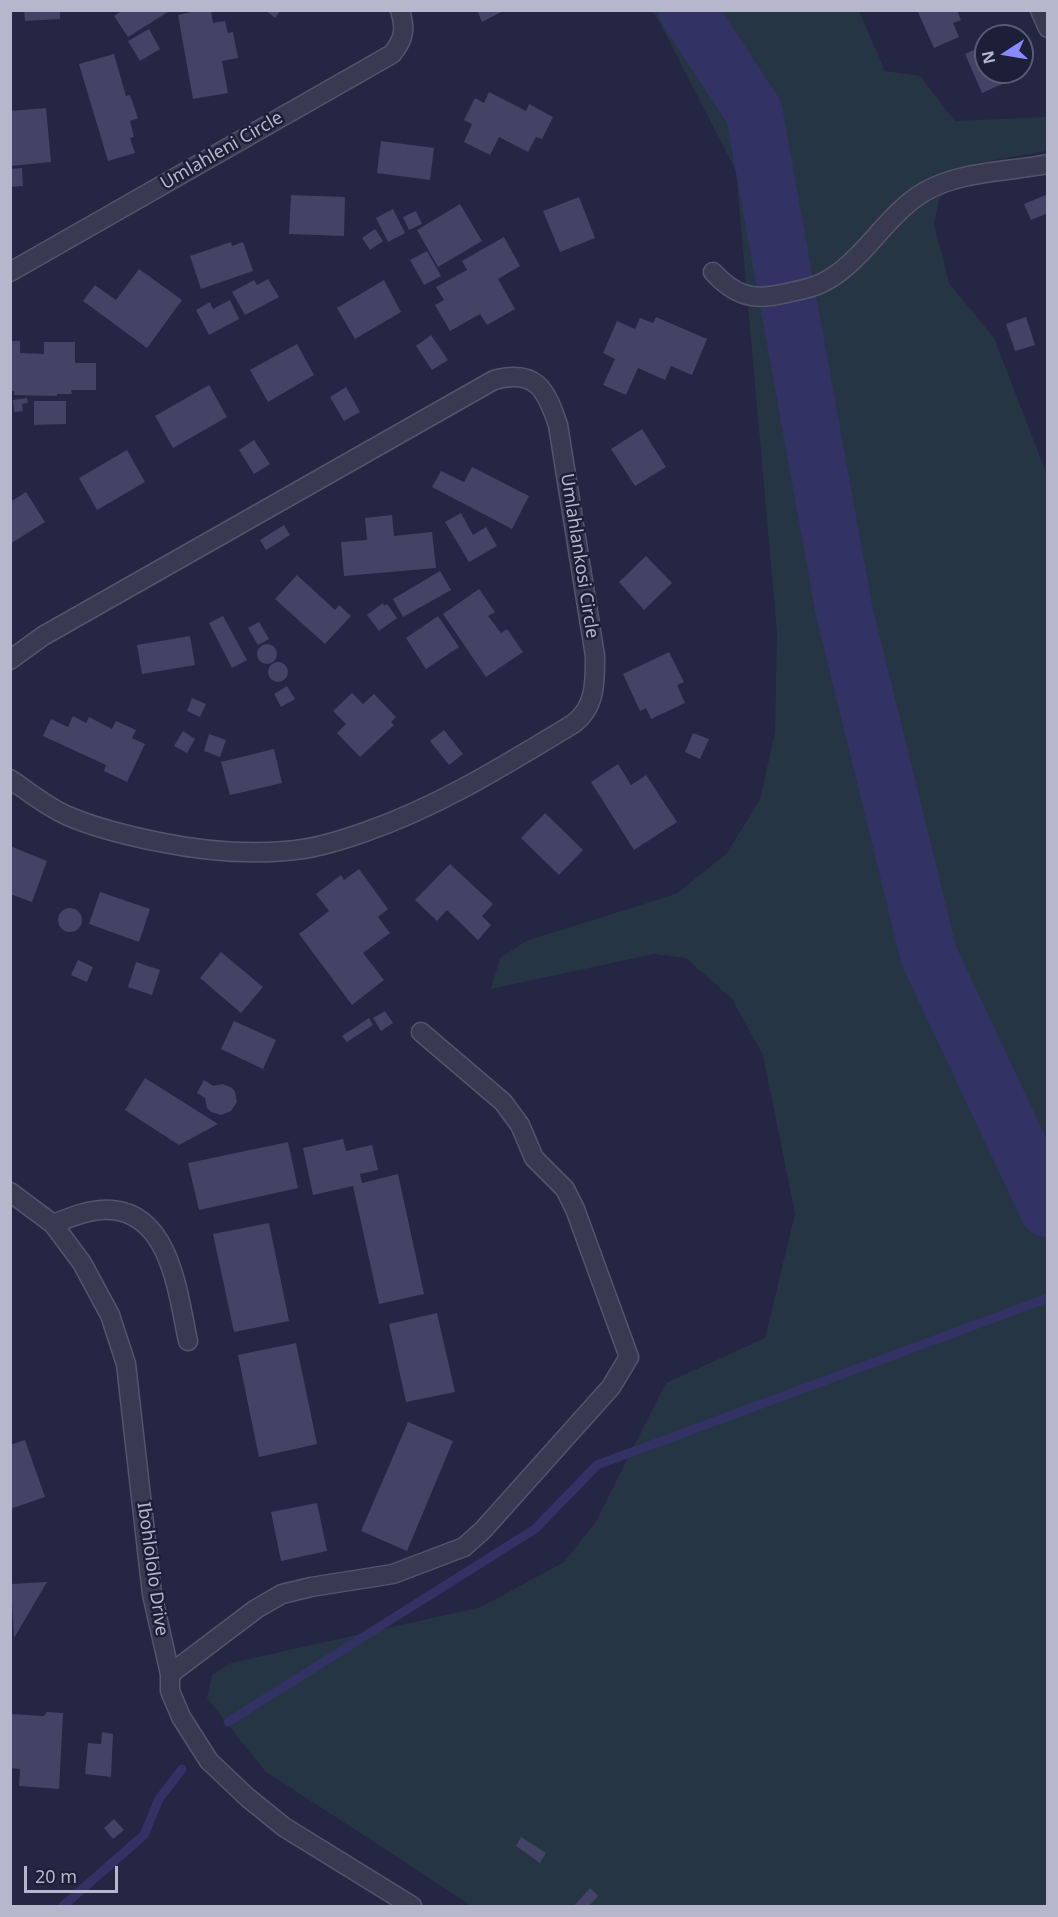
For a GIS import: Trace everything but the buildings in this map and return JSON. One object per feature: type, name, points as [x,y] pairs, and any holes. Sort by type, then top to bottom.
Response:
[{"type":"street","name":"Umlahleni Circle","points":[[10,272],[392,54],[401,43],[404,29],[400,10]]},
{"type":"street","points":[[1040,10],[1047,27]]},
{"type":"street","points":[[713,272],[735,291],[761,298],[822,283],[849,264],[898,213],[925,192],[960,178],[1047,164]]},
{"type":"street","name":"Umlahlankosi Circle","points":[[10,660],[43,636],[494,381],[507,377],[531,380],[543,389],[551,404],[558,425],[595,657],[594,685],[590,701],[584,716],[573,724],[432,806],[390,824],[339,841],[293,850],[260,853],[200,850],[151,841],[67,815],[36,798],[10,779]]},
{"type":"street","points":[[170,1674],[256,1609],[282,1594],[393,1574],[464,1547],[483,1530],[611,1387],[629,1357],[566,1189],[534,1158],[520,1125],[503,1102],[422,1032]]},
{"type":"street","name":"Ibohlololo Drive","points":[[10,1192],[53,1224],[82,1263],[110,1315],[126,1364],[152,1594],[170,1674],[170,1691],[181,1717],[204,1754],[225,1778],[284,1827],[412,1906]]},
{"type":"street","points":[[53,1224],[86,1213],[112,1209],[136,1218],[151,1230],[168,1256],[188,1341]]},
{"type":"shaded area","points":[[652,11],[859,11],[885,71],[920,76],[955,121],[1047,117],[1047,151],[972,164],[939,200],[934,224],[949,283],[994,338],[1047,475],[1047,1906],[472,1906],[265,1771],[207,1698],[212,1675],[231,1663],[481,1607],[564,1562],[595,1523],[666,1383],[765,1338],[795,1214],[763,1055],[732,999],[686,958],[654,954],[491,989],[500,958],[526,941],[676,894],[726,854],[760,800],[775,732],[777,632],[736,171]]},
{"type":"waterway","points":[[687,10],[754,112],[844,610],[929,956],[1048,1209]]},
{"type":"waterway","points":[[228,1722],[535,1529],[597,1465],[1048,1298]]},
{"type":"waterway","points":[[63,1906],[144,1835],[159,1799],[182,1769]]}]
